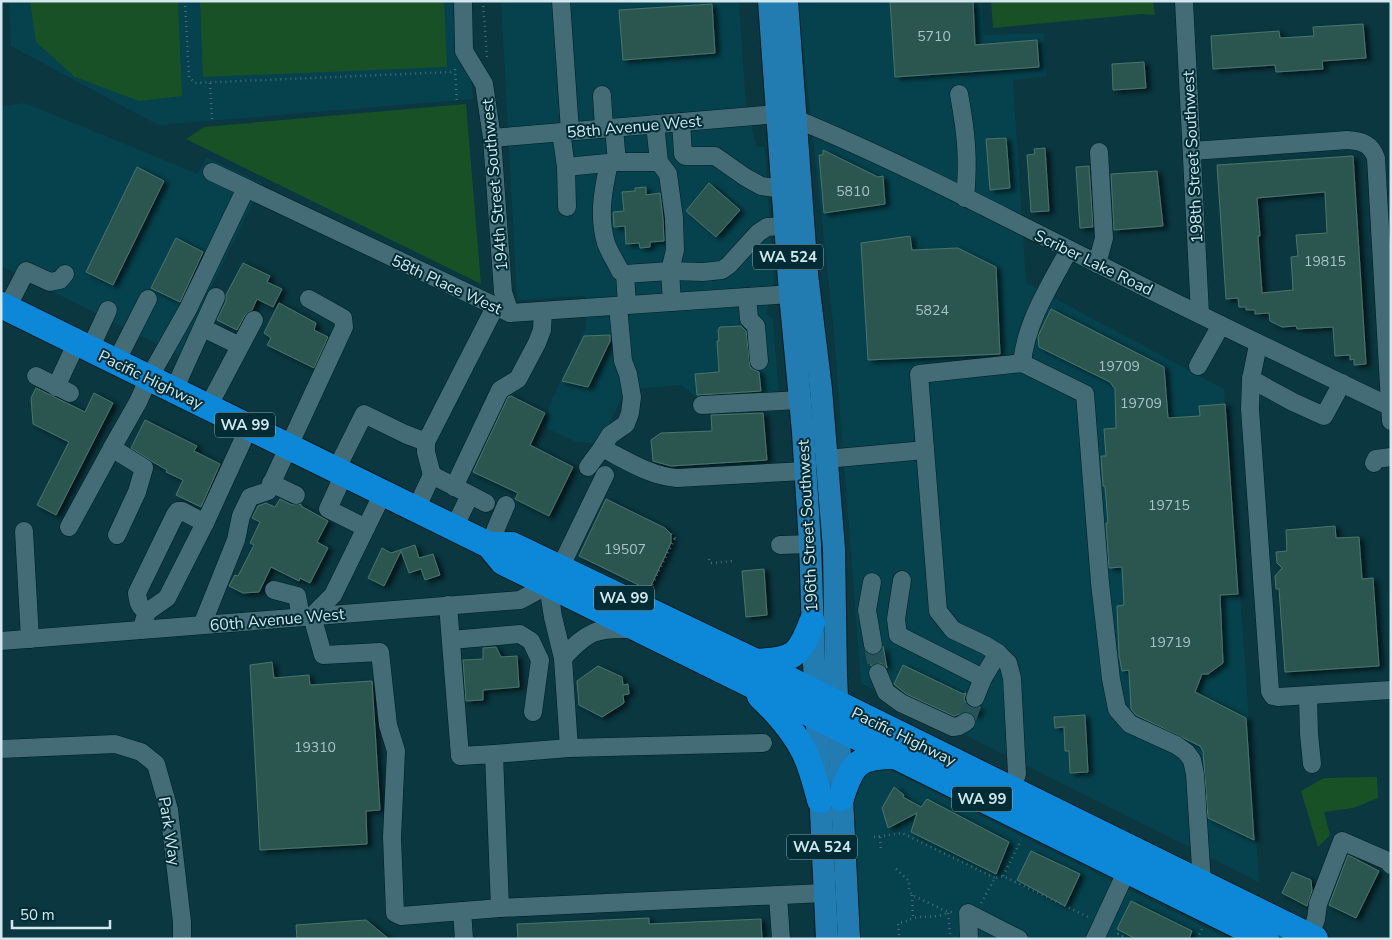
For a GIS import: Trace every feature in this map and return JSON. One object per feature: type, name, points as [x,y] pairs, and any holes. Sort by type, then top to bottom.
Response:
[{"type":"highway","name":"Pacific Highway","points":[[4,307],[489,545],[502,562],[554,576],[749,670],[826,710],[1012,789],[1313,937]]},
{"type":"highway","name":"Pacific Highway","points":[[554,576],[639,629],[749,670]]},
{"type":"highway","points":[[812,622],[806,639],[794,656],[749,670],[792,732],[831,799],[858,764],[870,758],[896,756]]},
{"type":"highway","name":"Pacific Highway","points":[[826,710],[896,756],[1266,939]]},
{"type":"main road","name":"196th Street Southwest","points":[[769,1],[821,389],[834,549],[826,710]]},
{"type":"main road","name":"196th Street Southwest","points":[[788,1],[786,117],[782,189],[803,432],[810,544],[812,622],[826,710],[842,938]]},
{"type":"main road","points":[[790,294],[797,296],[806,317],[812,318]]},
{"type":"main road","points":[[803,432],[816,454],[826,458]]},
{"type":"main road","name":"196th Street Southwest","points":[[824,894],[831,799]]},
{"type":"main road","points":[[824,894],[831,897],[836,923],[842,938]]},
{"type":"street","name":"194th Street Southwest","points":[[464,1],[464,51],[484,84],[492,138],[503,310]]},
{"type":"street","points":[[562,1],[567,207]]},
{"type":"street","name":"198th Street Southwest","points":[[1184,1],[1200,314]]},
{"type":"street","points":[[959,94],[968,162],[966,198]]},
{"type":"street","points":[[602,95],[609,128],[613,163],[601,209],[606,244],[620,271],[625,274],[722,270],[729,266],[758,233],[767,227],[785,226]]},
{"type":"street","name":"58th Avenue West","points":[[492,138],[681,122],[786,117]]},
{"type":"street","name":"Scriber Lake Road","points":[[786,117],[966,198],[1258,344],[1342,383],[1390,412]]},
{"type":"street","points":[[681,122],[683,154],[685,156],[715,156],[745,178],[762,186],[782,189]]},
{"type":"street","points":[[655,124],[660,162],[668,174],[674,218],[675,250],[670,271],[672,302]]},
{"type":"street","points":[[1192,151],[1348,140],[1360,141],[1368,145],[1373,151],[1376,158],[1390,412]]},
{"type":"street","points":[[1097,264],[1104,238],[1099,152]]},
{"type":"street","points":[[566,167],[660,162]]},
{"type":"street","name":"58th Place West","points":[[212,172],[503,310],[543,311],[790,294]]},
{"type":"street","points":[[69,527],[188,309],[246,188]]},
{"type":"street","points":[[1022,363],[1024,345],[1035,316],[1069,250]]},
{"type":"street","points":[[722,270],[723,298]]},
{"type":"street","points":[[4,307],[26,271],[50,282],[60,280],[65,274]]},
{"type":"street","points":[[588,467],[610,435],[626,424],[630,413],[632,397],[628,374],[622,361],[622,305],[625,274]]},
{"type":"street","points":[[174,390],[216,296]]},
{"type":"street","points":[[747,297],[749,319],[756,326],[759,361]]},
{"type":"street","points":[[116,362],[148,298]]},
{"type":"street","points":[[202,625],[236,540],[241,516],[250,497],[268,491],[344,327],[343,318],[309,299]]},
{"type":"street","points":[[36,376],[63,390],[83,346],[108,310]]},
{"type":"street","points":[[416,509],[432,475],[426,452],[426,442],[503,310]]},
{"type":"street","points":[[454,487],[500,390],[518,379],[537,343],[542,330],[543,311]]},
{"type":"street","points":[[208,407],[254,320]]},
{"type":"street","points":[[1198,366],[1221,325]]},
{"type":"street","points":[[203,328],[240,346]]},
{"type":"street","points":[[1258,344],[1251,379],[1251,439],[1270,691],[1273,696],[1278,697],[1391,690]]},
{"type":"street","points":[[1012,789],[1017,774],[1012,678],[1008,663],[998,653],[985,645],[954,630],[938,612],[919,374],[1022,363],[1085,394],[1100,582],[1111,679],[1117,709],[1130,724],[1176,745],[1186,752],[1192,760],[1195,774],[1202,883]]},
{"type":"street","points":[[1251,379],[1293,402],[1324,416],[1342,383]]},
{"type":"street","points":[[702,405],[800,400]]},
{"type":"street","points":[[366,528],[328,509],[340,472],[364,414],[426,442]]},
{"type":"street","points":[[141,630],[147,612],[168,598],[250,427]]},
{"type":"street","points":[[112,448],[144,468],[137,492],[117,535]]},
{"type":"street","points":[[602,448],[654,474],[666,477],[805,471]]},
{"type":"street","points":[[826,458],[925,450]]},
{"type":"street","points":[[432,475],[486,503]]},
{"type":"street","points":[[569,748],[563,658],[553,617],[554,576],[605,475]]},
{"type":"street","points":[[271,483],[296,495]]},
{"type":"street","points":[[307,617],[333,595],[383,493]]},
{"type":"street","points":[[454,528],[470,495]]},
{"type":"street","points":[[489,545],[506,505]]},
{"type":"street","points":[[147,612],[141,608],[137,594],[175,515],[178,511],[182,511],[205,523]]},
{"type":"street","points":[[30,535],[36,639]]},
{"type":"street","points":[[780,545],[810,544]]},
{"type":"street","name":"60th Avenue West","points":[[1,641],[520,600],[554,576]]},
{"type":"street","points":[[902,580],[896,619],[898,636],[983,678]]},
{"type":"street","points":[[872,582],[867,610],[872,646]]},
{"type":"street","points":[[274,590],[297,596],[323,655],[380,652],[388,724],[396,751],[392,834],[395,913],[401,916],[500,908],[824,894]]},
{"type":"street","points":[[448,605],[460,756],[569,748],[763,743]]},
{"type":"street","points":[[563,658],[591,632],[607,628],[639,629]]},
{"type":"street","points":[[451,640],[520,634],[531,642],[540,660],[533,712]]},
{"type":"street","points":[[975,698],[983,678],[998,653]]},
{"type":"street","points":[[878,673],[886,692],[901,703],[953,727],[966,722]]},
{"type":"street","points":[[1308,696],[1312,764]]},
{"type":"street","name":"Park Way","points":[[1,749],[115,744],[141,752],[156,764],[170,810],[182,922],[182,939]]},
{"type":"street","points":[[494,754],[500,908]]},
{"type":"street","points":[[1313,937],[1318,904],[1342,841],[1388,860],[1391,866]]},
{"type":"street","points":[[1095,939],[1127,870]]},
{"type":"street","points":[[778,896],[781,939]]},
{"type":"street","points":[[462,911],[464,939]]},
{"type":"street","points":[[969,939],[968,913],[1019,939]]},
{"type":"path","points":[[185,1],[189,77],[195,83],[451,72],[455,70]]},
{"type":"path","points":[[483,1],[487,69],[484,84]]},
{"type":"path","points":[[457,65],[455,70],[457,102]]},
{"type":"path","points":[[210,83],[212,119]]},
{"type":"path","points":[[671,534],[678,541]]},
{"type":"path","points":[[648,593],[675,538]]},
{"type":"path","points":[[710,560],[710,564],[733,562]]},
{"type":"path","points":[[874,837],[902,833],[994,878],[1003,876],[1090,918]]},
{"type":"path","points":[[880,836],[881,852]]},
{"type":"path","points":[[1003,876],[1022,838]]},
{"type":"path","points":[[896,869],[910,880],[909,890],[912,895],[913,918]]},
{"type":"path","points":[[976,906],[980,904],[994,878]]},
{"type":"path","points":[[912,895],[948,912],[956,912]]},
{"type":"path","points":[[899,935],[898,923],[907,922],[913,918],[942,916],[948,912]]},
{"type":"path","points":[[948,912],[950,934]]},
{"type":"path","points":[[1197,939],[1202,929]]},
{"type":"path","points":[[1116,939],[1118,934],[1128,939]]},
{"type":"shaded area","points":[[9,1],[465,1],[473,99],[158,125],[11,46]]},
{"type":"shaded area","points":[[501,1],[739,1],[746,107],[757,147],[765,147],[774,281],[766,314],[773,319],[779,395],[700,400],[681,385],[625,390],[600,444],[576,442],[547,428],[549,406],[586,328],[585,296],[517,300]]},
{"type":"shaded area","points":[[798,1],[982,1],[984,35],[1044,33],[1047,76],[1013,80],[1026,283],[1224,389],[1245,660],[1259,882],[861,683],[833,323]]},
{"type":"shaded area","points":[[25,103],[198,174],[206,157],[262,183],[179,355],[1,266],[1,106]]},
{"type":"shaded area","points":[[885,767],[1228,939],[858,939],[851,790],[857,773]]},
{"type":"green space","points":[[30,1],[178,1],[182,96],[139,101],[75,77],[36,42]]},
{"type":"green space","points":[[200,1],[444,1],[447,67],[203,77]]},
{"type":"green space","points":[[991,1],[1153,1],[1155,15],[1142,14],[993,28]]},
{"type":"green space","points":[[466,104],[481,284],[186,139],[204,127]]},
{"type":"green space","points":[[1377,777],[1378,798],[1353,808],[1324,812],[1330,835],[1318,847],[1301,791],[1324,778]]},
{"type":"building","points":[[890,1],[973,1],[975,45],[1037,40],[1039,67],[895,77]]},
{"type":"building","points":[[712,4],[715,53],[623,60],[619,10]]},
{"type":"building","points":[[1363,24],[1366,58],[1322,61],[1323,69],[1276,72],[1275,65],[1213,69],[1211,36],[1279,31],[1280,38],[1314,36],[1313,27]]},
{"type":"building","points":[[1144,62],[1146,88],[1113,90],[1112,64]]},
{"type":"building","points":[[1006,138],[1010,188],[990,190],[986,139]]},
{"type":"building","points":[[1045,148],[1049,211],[1031,212],[1027,155],[1035,154],[1034,149]]},
{"type":"building","points":[[823,150],[878,177],[883,176],[885,204],[824,213],[819,155],[823,155]]},
{"type":"building","points":[[1353,156],[1366,364],[1354,365],[1354,359],[1350,360],[1350,355],[1335,356],[1333,327],[1297,329],[1296,326],[1282,327],[1270,321],[1269,313],[1255,314],[1255,310],[1246,310],[1246,307],[1239,307],[1238,298],[1226,299],[1217,165]],"holes":[[[1325,192],[1327,233],[1296,235],[1298,256],[1291,257],[1293,290],[1262,293],[1257,198]]]},
{"type":"building","points":[[1089,166],[1093,227],[1080,228],[1076,167]]},
{"type":"building","points":[[137,167],[164,181],[113,285],[86,272]]},
{"type":"building","points":[[1157,171],[1163,226],[1114,230],[1111,174]]},
{"type":"building","points":[[709,183],[740,210],[716,237],[686,211]]},
{"type":"building","points":[[646,187],[646,195],[660,193],[664,241],[650,242],[650,247],[640,248],[639,243],[626,244],[625,226],[614,227],[613,212],[624,211],[622,192],[635,191],[635,188]]},
{"type":"building","points":[[910,236],[912,250],[958,248],[996,267],[1000,354],[868,360],[861,243]]},
{"type":"building","points":[[176,238],[203,252],[180,302],[151,288]]},
{"type":"building","points":[[243,263],[270,276],[267,282],[282,289],[273,307],[257,299],[252,310],[245,315],[237,330],[217,320],[226,301],[226,295]]},
{"type":"building","points":[[279,303],[316,323],[314,330],[328,337],[314,368],[267,345],[271,338],[264,333]]},
{"type":"building","points":[[1051,309],[1164,367],[1168,418],[1200,416],[1199,406],[1225,404],[1238,594],[1220,595],[1223,663],[1208,674],[1202,674],[1195,692],[1246,718],[1254,840],[1208,818],[1203,751],[1200,746],[1136,715],[1131,709],[1129,670],[1122,671],[1119,655],[1117,606],[1124,605],[1122,567],[1109,568],[1106,523],[1108,523],[1101,456],[1106,456],[1104,429],[1116,428],[1115,389],[1110,382],[1039,347],[1038,336]]},
{"type":"building","points":[[741,326],[746,331],[750,367],[759,372],[761,391],[697,395],[695,374],[719,372],[718,330],[720,327]]},
{"type":"building","points":[[610,335],[610,341],[588,387],[562,381],[584,336]]},
{"type":"building","points":[[36,388],[85,412],[94,393],[113,403],[56,515],[37,505],[69,442],[33,424],[31,398]]},
{"type":"building","points":[[511,396],[545,413],[530,445],[573,467],[549,516],[515,499],[518,493],[473,472],[508,397]]},
{"type":"building","points":[[763,413],[767,460],[671,466],[653,461],[651,440],[661,433],[712,431],[711,415]]},
{"type":"building","points":[[145,420],[197,446],[194,451],[220,464],[201,507],[176,495],[183,480],[166,472],[167,470],[131,448]]},
{"type":"building","points":[[280,499],[292,505],[301,504],[301,506],[328,521],[317,542],[328,548],[310,583],[300,578],[299,581],[271,567],[259,592],[243,593],[229,586],[235,575],[238,576],[254,545],[250,543],[260,522],[252,518],[258,506],[266,503],[275,507]]},
{"type":"building","points":[[606,499],[665,528],[671,534],[671,543],[649,590],[579,556]]},
{"type":"building","points":[[1335,526],[1336,538],[1359,537],[1362,579],[1373,578],[1379,666],[1285,672],[1279,589],[1276,589],[1275,576],[1282,568],[1277,563],[1276,552],[1287,551],[1286,530]]},
{"type":"building","points":[[415,545],[419,558],[433,554],[440,575],[425,580],[421,569],[409,573],[401,551],[384,586],[368,578],[382,548],[391,553]]},
{"type":"building","points":[[764,569],[767,615],[746,617],[742,571]]},
{"type":"building","points":[[883,646],[887,668],[880,663],[871,666],[869,655],[879,653]]},
{"type":"building","points":[[496,647],[501,657],[517,656],[519,687],[483,690],[483,700],[466,701],[463,660],[483,659],[483,648]]},
{"type":"building","points":[[272,662],[274,678],[309,675],[310,685],[372,681],[380,810],[366,811],[367,844],[260,850],[250,665]]},
{"type":"building","points":[[903,665],[963,694],[966,693],[964,699],[967,705],[972,708],[980,707],[975,717],[967,711],[954,716],[906,694],[894,684]]},
{"type":"building","points":[[598,666],[622,677],[623,685],[628,684],[629,694],[623,695],[624,703],[602,717],[579,705],[577,681]]},
{"type":"building","points":[[1085,715],[1088,772],[1070,773],[1069,751],[1065,751],[1064,727],[1055,728],[1054,717]]},
{"type":"building","points":[[894,787],[904,795],[903,797],[921,807],[927,799],[1009,842],[996,874],[911,832],[917,813],[888,828],[882,808]]},
{"type":"building","points":[[1031,851],[1080,874],[1065,906],[1017,880]]},
{"type":"building","points":[[1348,855],[1379,871],[1356,918],[1329,905]]},
{"type":"building","points":[[1292,872],[1311,880],[1312,891],[1307,906],[1282,893]]},
{"type":"building","points":[[1131,901],[1192,931],[1189,939],[1136,939],[1117,929]]},
{"type":"building","points":[[649,918],[649,924],[761,919],[762,939],[518,939],[517,924]]},
{"type":"building","points":[[366,920],[389,939],[297,939],[296,925]]},
{"type":"tunnel","points":[[873,645],[878,673]]},
{"type":"tunnel","points":[[966,722],[975,698]]}]
